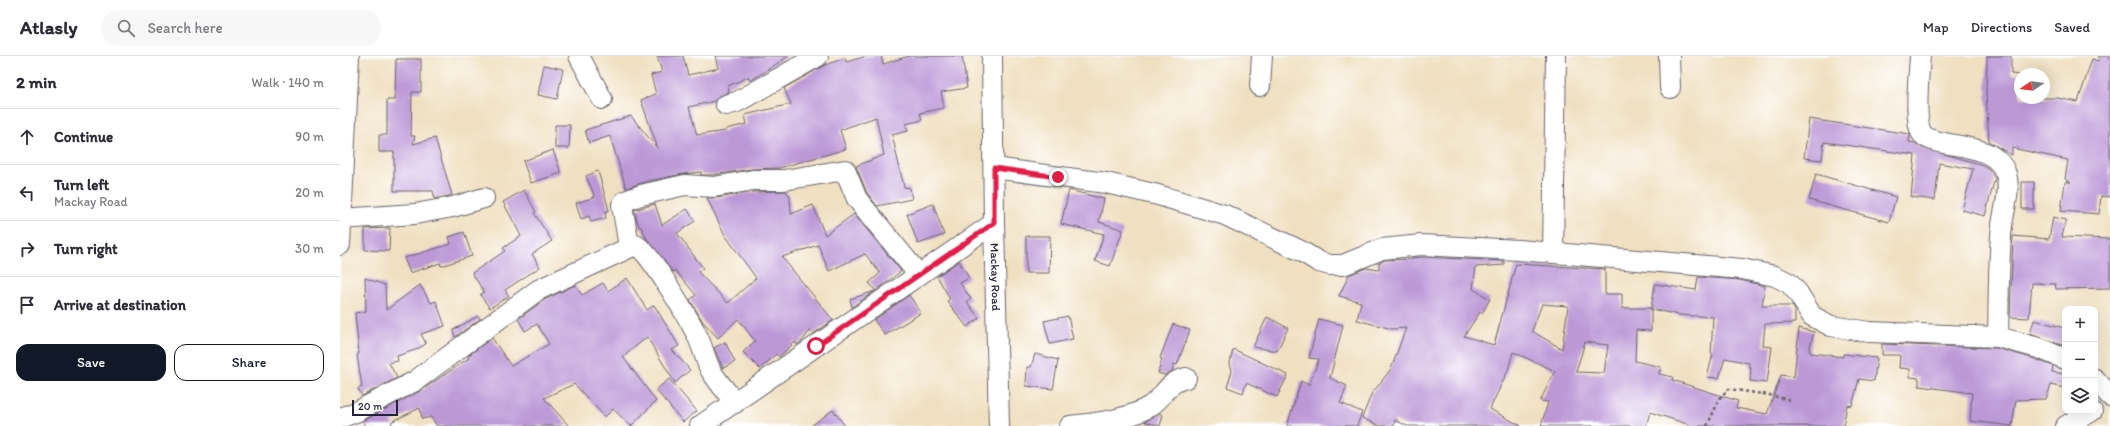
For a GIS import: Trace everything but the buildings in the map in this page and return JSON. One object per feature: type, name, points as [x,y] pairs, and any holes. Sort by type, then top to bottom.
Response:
[{"type":"street","points":[[340,245],[349,56]]},
{"type":"street","points":[[579,56],[602,99]]},
{"type":"street","points":[[726,105],[737,102],[818,56]]},
{"type":"street","name":"Mackay Road","points":[[992,56],[994,223],[1000,426]]},
{"type":"street","points":[[1260,86],[1262,56]]},
{"type":"street","points":[[1553,253],[1556,56]]},
{"type":"street","points":[[1669,56],[1670,88]]},
{"type":"street","points":[[1920,56],[1918,121],[1921,133],[1931,140],[1972,147],[1997,159],[2007,174],[2007,192],[2002,226],[1998,337]]},
{"type":"street","points":[[994,168],[1106,183],[1158,195],[1225,215],[1301,251],[1319,262],[1330,265],[1343,265],[1382,249],[1397,246],[1436,246],[1553,253],[1742,269],[1775,276],[1789,283],[1798,293],[1812,316],[1831,326],[1869,332],[1998,337],[2039,348],[2062,358]]},
{"type":"street","points":[[629,246],[622,205],[626,200],[641,195],[685,186],[714,188],[754,180],[784,180],[845,170],[857,199],[918,275]]},
{"type":"street","points":[[341,219],[415,214],[453,207],[484,198]]},
{"type":"street","points":[[700,426],[994,223]]},
{"type":"street","points":[[342,426],[340,416],[356,412],[416,381],[538,290],[629,246],[638,245],[644,250],[676,297],[700,342],[704,356],[711,371],[735,403]]},
{"type":"street","points":[[1070,426],[1111,424],[1148,408],[1172,383],[1186,378]]},
{"type":"street","points":[[2098,382],[2110,396]]},
{"type":"street","points":[[2098,408],[2110,403]]},
{"type":"street","points":[[2066,426],[2087,414]]},
{"type":"path","points":[[1707,426],[1721,396],[1728,389],[1769,395],[1790,400]]},
{"type":"route","points":[[816,346],[994,223],[994,168],[1058,177]]}]
